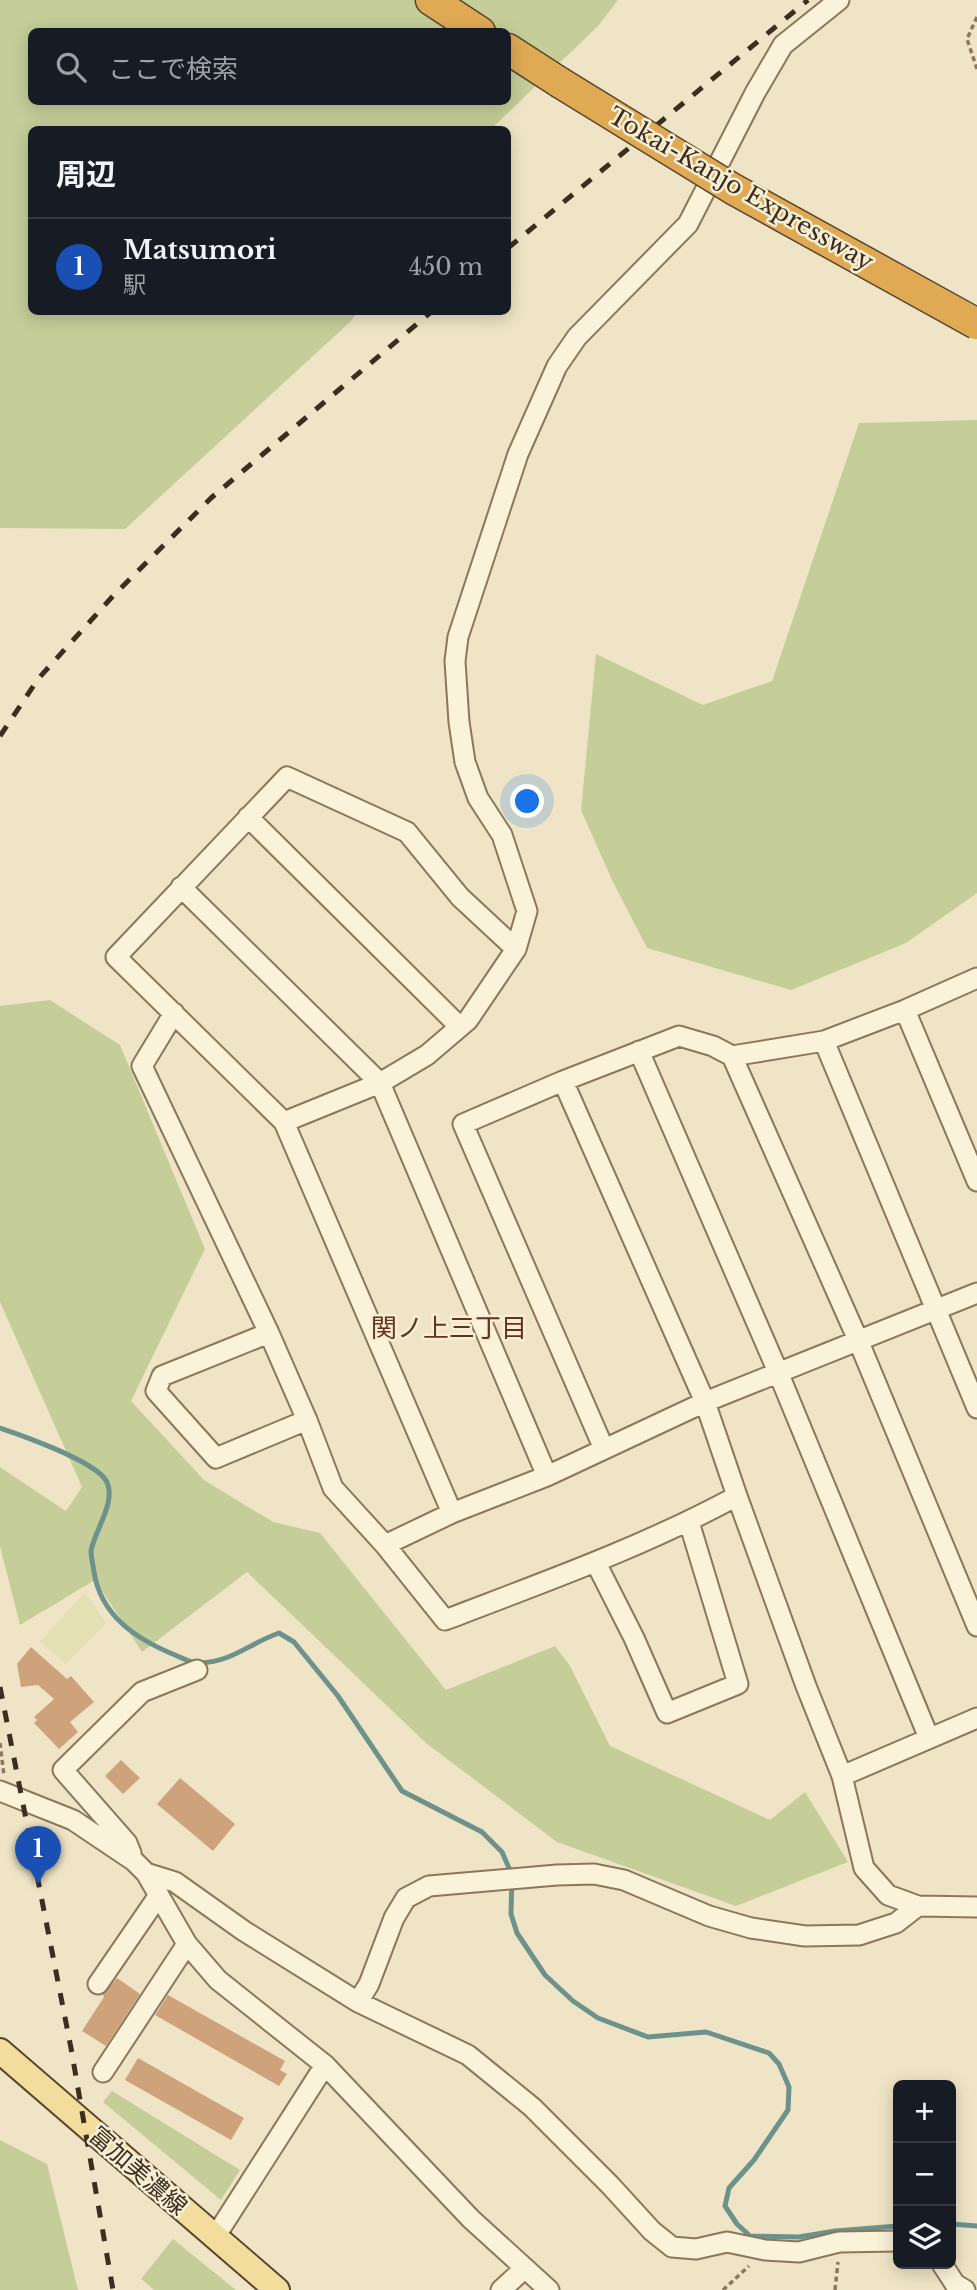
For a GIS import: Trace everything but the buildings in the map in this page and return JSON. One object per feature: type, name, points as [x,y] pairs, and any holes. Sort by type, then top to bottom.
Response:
[{"type":"highway","points":[[431,0],[474,28]]},
{"type":"highway","name":"Tokai-Kanjo Expressway","points":[[511,51],[733,188],[977,324]]},
{"type":"main road","name":"富加美濃線","points":[[0,2052],[277,2290]]},
{"type":"street","points":[[284,1122],[380,1083],[427,1055],[468,1020],[516,949],[527,911],[502,835],[478,798],[465,762],[455,661],[458,637],[518,454],[557,366],[577,338],[688,224],[755,93],[783,45],[839,0]]},
{"type":"street","points":[[452,1513],[284,1122],[116,957],[287,776],[407,832],[460,897],[516,949]]},
{"type":"street","points":[[247,817],[460,1027]]},
{"type":"street","points":[[181,887],[380,1083],[547,1476]]},
{"type":"street","points":[[732,1056],[824,1041],[905,1010],[977,978]]},
{"type":"street","points":[[905,1010],[977,1181]]},
{"type":"street","points":[[174,1013],[142,1066],[269,1333],[333,1488],[385,1545],[445,1620],[596,1563],[689,1522],[737,1496]]},
{"type":"street","points":[[604,1449],[463,1124],[679,1036],[713,1045],[732,1056],[858,1340],[977,1626]]},
{"type":"street","points":[[824,1041],[977,1408]]},
{"type":"street","points":[[639,1051],[778,1372],[929,1738]]},
{"type":"street","points":[[563,1081],[705,1402],[806,1686],[842,1776],[864,1868],[888,1895],[918,1906],[977,1907]]},
{"type":"street","points":[[385,1545],[452,1513],[547,1476],[705,1402],[977,1293]]},
{"type":"street","points":[[269,1333],[162,1376],[156,1391],[216,1458],[307,1420]]},
{"type":"street","points":[[596,1563],[634,1638],[667,1713],[738,1684],[689,1522]]},
{"type":"street","points":[[197,1670],[142,1692],[63,1770],[127,1843],[187,1944],[218,1980],[325,2065],[471,2219],[549,2290]]},
{"type":"street","points":[[842,1776],[977,1718]]},
{"type":"street","points":[[2,1792],[74,1820],[101,1836],[140,1867],[175,1882],[244,1931],[358,2002],[468,2055],[532,2107],[652,2231],[672,2247],[696,2249],[727,2242],[765,2250],[799,2252],[839,2242],[893,2241]]},
{"type":"street","points":[[358,2002],[369,1984],[394,1918],[407,1898],[429,1886],[594,1874],[624,1880],[709,1916],[751,1928],[805,1937],[859,1935],[896,1923],[918,1906]]},
{"type":"street","points":[[98,1984],[159,1895]]},
{"type":"street","points":[[103,2072],[187,1944]]},
{"type":"street","points":[[215,2237],[325,2065]]},
{"type":"street","points":[[501,2290],[525,2268]]},
{"type":"street","points":[[945,2269],[954,2284],[965,2290]]},
{"type":"path","points":[[977,17],[967,39],[977,69]]},
{"type":"path","points":[[0,1743],[3,1754],[2,1792]]},
{"type":"path","points":[[835,2290],[839,2242]]},
{"type":"path","points":[[723,2290],[765,2250]]},
{"type":"shaded area","points":[[85,1593],[106,1623],[65,1664],[40,1641]]},
{"type":"green space","points":[[0,0],[618,0],[599,25],[494,126],[28,126],[28,315],[355,315],[125,529],[0,528]]},
{"type":"green space","points":[[977,420],[977,893],[906,943],[791,990],[647,948],[612,880],[581,810],[596,654],[703,705],[772,681],[859,423]]},
{"type":"green space","points":[[50,1000],[120,1045],[205,1249],[131,1401],[204,1480],[273,1522],[320,1533],[446,1690],[555,1646],[570,1666],[610,1746],[770,1820],[805,1792],[848,1862],[736,1906],[557,1842],[426,1743],[247,1572],[142,1652],[95,1580],[20,1625],[0,1546],[0,1467],[66,1511],[82,1487],[0,1302],[0,1006]]},
{"type":"green space","points":[[112,2091],[240,2170],[221,2200],[103,2102]]},
{"type":"green space","points":[[0,2140],[47,2164],[78,2290],[0,2290]]},
{"type":"green space","points":[[173,2239],[236,2290],[154,2290],[141,2279]]},
{"type":"waterway","points":[[0,1428],[72,1457],[105,1479],[109,1487],[108,1505],[91,1551],[94,1572],[104,1601],[122,1624],[134,1633],[161,1649],[197,1663],[231,1656],[279,1633],[294,1642],[338,1696],[402,1791],[482,1832],[502,1852],[512,1875],[511,1914],[517,1933],[545,1975],[573,2001],[598,2018],[648,2037],[706,2032],[769,2053],[779,2064],[789,2087],[788,2110],[754,2160],[729,2188],[725,2206],[737,2224],[750,2236],[799,2237],[893,2226]]},
{"type":"waterway","points":[[956,2224],[977,2226]]},
{"type":"railway","points":[[511,246],[808,0]]},
{"type":"railway","points":[[0,736],[38,679],[113,596],[211,498],[427,315]]},
{"type":"railway","points":[[0,1687],[71,2048],[113,2290]]},
{"type":"place","name":"Matsumori","points":[[38,1884]]},
{"type":"district","name":"関ノ上三丁目","points":[[449,1328]]}]
